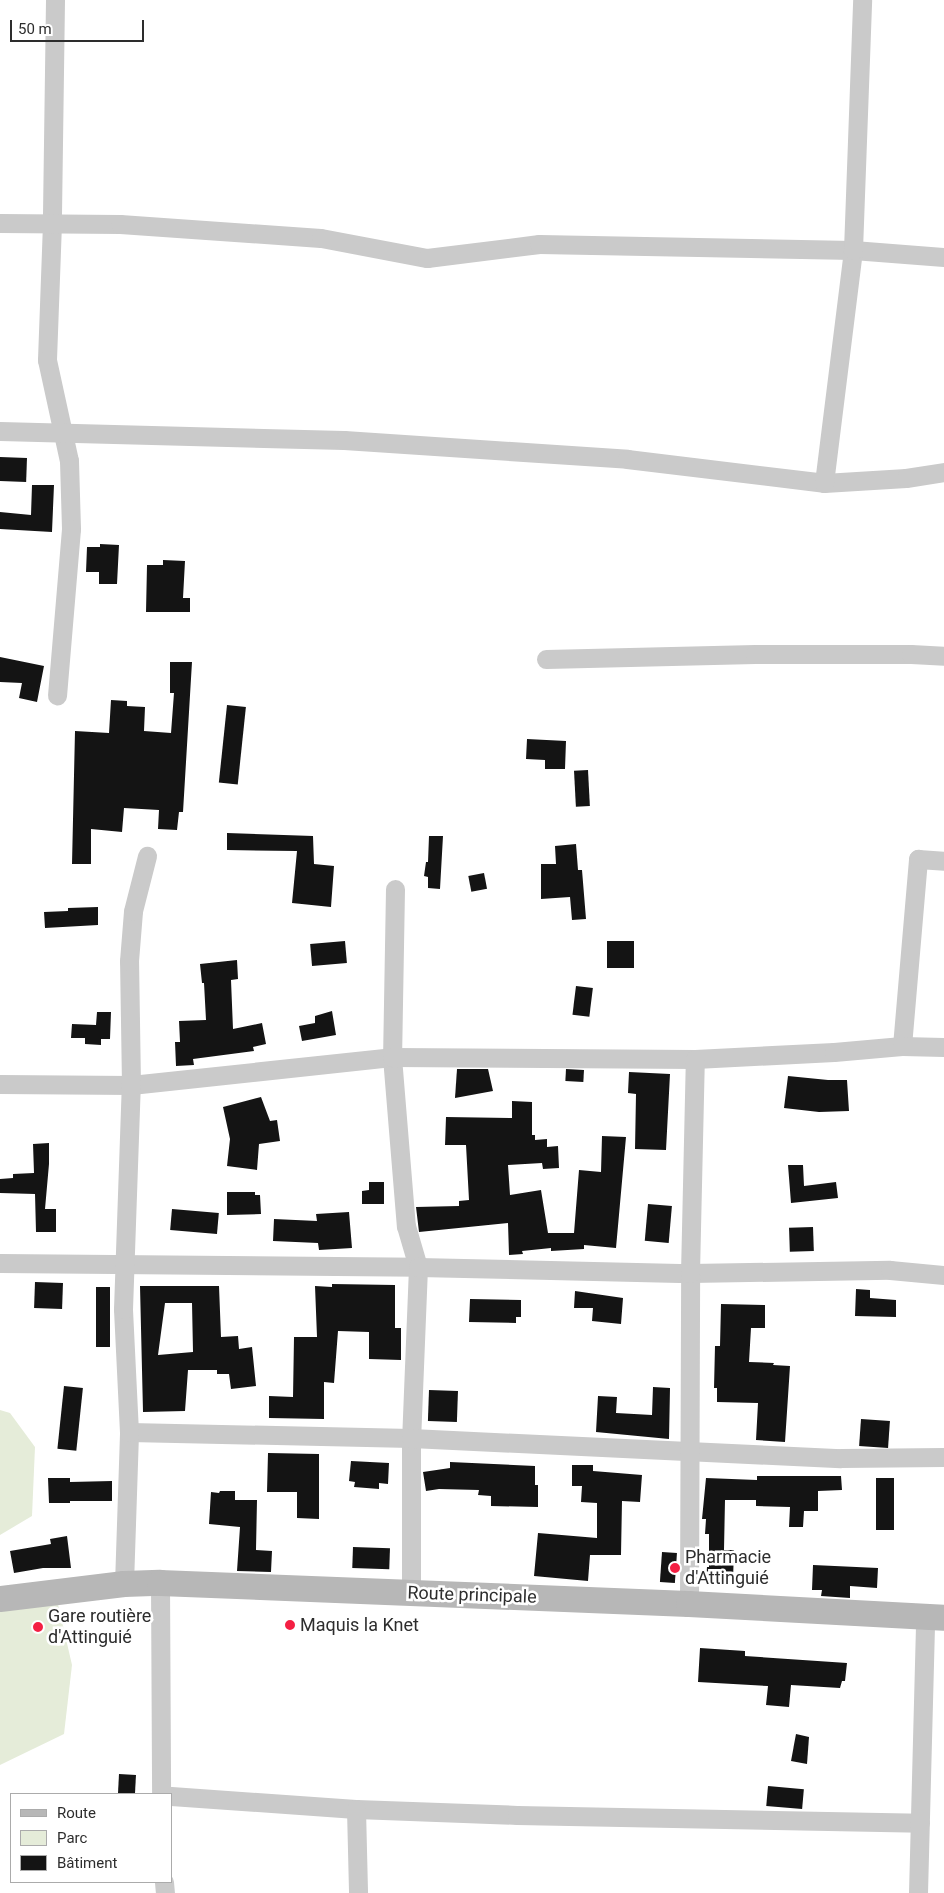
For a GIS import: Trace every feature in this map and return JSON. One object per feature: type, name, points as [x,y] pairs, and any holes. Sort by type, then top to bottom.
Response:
[{"type":"street","points":[[55,0],[48,360],[69,461],[71,529],[57,695]]},
{"type":"street","points":[[824,484],[852,250],[862,0]]},
{"type":"street","points":[[0,222],[120,224],[320,238],[427,258],[539,244],[852,250],[944,257]]},
{"type":"street","points":[[0,431],[344,440],[627,459],[824,484],[906,478],[944,472]]},
{"type":"street","points":[[546,659],[756,654],[911,654],[944,656]]},
{"type":"street","points":[[124,1584],[128,1432],[124,1334],[131,1086],[128,961],[133,911],[147,856]]},
{"type":"street","points":[[902,1046],[918,859],[944,861]]},
{"type":"street","points":[[395,889],[392,1057],[406,1226],[418,1267],[411,1438],[410,1593]]},
{"type":"street","points":[[0,1084],[131,1086],[392,1057],[695,1059],[834,1052],[902,1046],[944,1047]]},
{"type":"street","points":[[689,1604],[690,1273],[695,1059]]},
{"type":"street","points":[[0,1263],[418,1267],[690,1273],[890,1270],[944,1275]]},
{"type":"street","points":[[128,1432],[411,1438],[841,1458],[944,1457]]},
{"type":"street","points":[[160,1583],[161,1793]]},
{"type":"street","name":"Route principale","points":[[0,1599],[124,1584],[160,1583],[689,1604],[934,1617]]},
{"type":"street","points":[[918,1893],[920,1822],[934,1617]]},
{"type":"street","points":[[172,1796],[356,1809],[734,1820],[920,1822]]},
{"type":"street","points":[[356,1809],[358,1893]]},
{"type":"green space","points":[[0,1410],[10,1413],[35,1447],[32,1516],[0,1535]]},
{"type":"green space","points":[[57,1600],[72,1665],[64,1734],[0,1765],[0,1608]]},
{"type":"building","points":[[0,457],[27,458],[26,482],[0,481]]},
{"type":"building","points":[[32,485],[54,485],[52,532],[0,529],[0,512],[31,515]]},
{"type":"building","points":[[100,544],[119,545],[117,584],[99,584],[99,572],[86,572],[87,547],[100,547]]},
{"type":"building","points":[[163,560],[185,561],[183,598],[190,598],[190,612],[146,612],[147,565],[163,565]]},
{"type":"building","points":[[0,657],[44,666],[37,702],[19,698],[22,683],[0,682]]},
{"type":"building","points":[[170,662],[192,662],[183,812],[179,812],[177,830],[158,829],[159,810],[124,808],[122,832],[91,829],[91,864],[72,864],[75,731],[109,733],[111,700],[127,701],[127,706],[145,707],[144,731],[171,733],[174,693],[170,693]]},
{"type":"building","points":[[227,705],[246,707],[238,785],[219,783]]},
{"type":"building","points":[[527,739],[566,741],[565,769],[545,769],[545,760],[526,759]]},
{"type":"building","points":[[588,770],[590,806],[576,807],[574,771]]},
{"type":"building","points":[[227,833],[313,836],[314,864],[334,866],[331,907],[292,903],[297,851],[227,850]]},
{"type":"building","points":[[429,836],[443,836],[440,889],[428,888],[428,877],[424,876],[426,862],[428,862]]},
{"type":"building","points":[[576,844],[578,870],[582,870],[586,919],[572,920],[570,897],[541,899],[541,864],[556,864],[555,846]]},
{"type":"building","points":[[484,873],[487,889],[471,892],[468,876]]},
{"type":"building","points":[[98,907],[98,925],[45,928],[44,912],[68,911],[68,908]]},
{"type":"building","points":[[345,941],[347,963],[312,966],[310,944]]},
{"type":"building","points":[[607,941],[634,941],[634,968],[607,968]]},
{"type":"building","points":[[237,960],[238,979],[231,980],[233,1029],[262,1023],[266,1044],[253,1047],[254,1051],[193,1059],[194,1065],[176,1066],[175,1042],[180,1042],[179,1021],[206,1020],[204,983],[202,983],[200,964]]},
{"type":"building","points":[[576,986],[593,988],[589,1017],[572,1015]]},
{"type":"building","points":[[332,1011],[336,1035],[302,1041],[299,1026],[315,1023],[315,1016]]},
{"type":"building","points":[[97,1012],[111,1012],[110,1039],[101,1039],[101,1045],[85,1044],[85,1038],[71,1038],[72,1024],[96,1025]]},
{"type":"building","points":[[457,1069],[488,1069],[493,1091],[455,1098]]},
{"type":"building","points":[[566,1069],[584,1070],[583,1082],[565,1081]]},
{"type":"building","points":[[629,1072],[670,1074],[666,1150],[635,1149],[636,1094],[628,1093]]},
{"type":"building","points":[[788,1076],[847,1080],[849,1111],[819,1112],[784,1108]]},
{"type":"building","points":[[261,1097],[270,1121],[277,1120],[280,1141],[259,1144],[257,1170],[227,1166],[230,1139],[223,1107]]},
{"type":"building","points":[[512,1101],[532,1102],[532,1135],[535,1135],[535,1140],[547,1139],[547,1147],[558,1146],[559,1168],[543,1169],[542,1163],[508,1165],[510,1195],[541,1190],[548,1233],[574,1233],[579,1170],[601,1172],[602,1136],[626,1137],[616,1248],[584,1245],[584,1249],[551,1251],[551,1248],[522,1251],[523,1254],[509,1255],[508,1223],[419,1232],[416,1207],[459,1206],[459,1201],[469,1200],[466,1145],[445,1145],[446,1117],[512,1118]]},
{"type":"building","points":[[49,1143],[45,1209],[56,1209],[56,1232],[36,1232],[35,1194],[0,1193],[0,1179],[13,1178],[13,1174],[34,1173],[33,1144]]},
{"type":"building","points":[[788,1165],[803,1165],[804,1186],[836,1182],[838,1198],[791,1203]]},
{"type":"building","points":[[369,1182],[384,1182],[384,1204],[362,1204],[362,1191],[369,1190]]},
{"type":"building","points":[[227,1192],[255,1192],[255,1195],[260,1195],[261,1214],[227,1215]]},
{"type":"building","points":[[648,1204],[672,1206],[669,1243],[645,1241]]},
{"type":"building","points":[[172,1209],[219,1213],[217,1234],[170,1230]]},
{"type":"building","points":[[349,1212],[352,1248],[319,1250],[318,1243],[273,1241],[274,1219],[317,1221],[316,1214]]},
{"type":"building","points":[[813,1227],[814,1251],[790,1252],[789,1228]]},
{"type":"building","points":[[35,1282],[63,1283],[62,1309],[34,1308]]},
{"type":"building","points":[[332,1284],[395,1285],[395,1328],[401,1328],[401,1360],[369,1359],[369,1332],[338,1331],[334,1383],[324,1382],[324,1419],[269,1418],[269,1396],[293,1397],[294,1337],[317,1337],[315,1286],[332,1287]]},
{"type":"building","points":[[140,1286],[219,1286],[221,1337],[238,1336],[239,1349],[252,1347],[256,1386],[231,1389],[229,1374],[217,1374],[217,1370],[188,1370],[185,1411],[143,1412]],"holes":[[[165,1303],[192,1303],[193,1352],[158,1355]]]},
{"type":"building","points":[[96,1287],[110,1287],[110,1347],[96,1347]]},
{"type":"building","points":[[856,1289],[870,1290],[870,1298],[896,1300],[896,1317],[855,1316]]},
{"type":"building","points":[[575,1291],[623,1298],[621,1324],[592,1321],[593,1308],[574,1308]]},
{"type":"building","points":[[470,1299],[521,1300],[521,1317],[516,1317],[516,1323],[469,1322]]},
{"type":"building","points":[[721,1304],[765,1305],[765,1328],[751,1328],[749,1362],[790,1366],[785,1442],[756,1440],[758,1403],[717,1402],[717,1388],[714,1388],[715,1346],[720,1346]]},
{"type":"building","points":[[64,1386],[83,1388],[76,1451],[57,1449]]},
{"type":"building","points":[[653,1387],[670,1388],[669,1439],[596,1432],[598,1396],[617,1397],[616,1413],[652,1415]]},
{"type":"building","points":[[429,1390],[458,1391],[457,1422],[428,1421]]},
{"type":"building","points":[[861,1419],[890,1421],[888,1448],[859,1446]]},
{"type":"building","points":[[268,1453],[319,1454],[319,1519],[297,1518],[297,1492],[267,1492]]},
{"type":"building","points":[[351,1461],[389,1463],[388,1484],[379,1483],[379,1489],[354,1487],[355,1482],[349,1481]]},
{"type":"building","points":[[450,1462],[535,1466],[535,1485],[538,1485],[538,1507],[491,1506],[491,1496],[478,1495],[479,1490],[439,1489],[426,1491],[423,1472],[450,1468]]},
{"type":"building","points":[[572,1465],[593,1465],[593,1471],[642,1475],[640,1502],[622,1501],[621,1555],[590,1555],[588,1581],[534,1576],[538,1533],[597,1538],[597,1503],[581,1502],[582,1486],[572,1486]]},
{"type":"building","points":[[757,1476],[841,1476],[842,1490],[818,1491],[818,1511],[804,1511],[803,1527],[789,1527],[790,1507],[756,1506],[756,1500],[725,1500],[724,1550],[734,1550],[733,1580],[706,1581],[707,1567],[709,1567],[709,1534],[705,1534],[706,1519],[702,1519],[706,1478],[757,1480]]},
{"type":"building","points":[[48,1478],[70,1478],[70,1482],[112,1481],[112,1501],[49,1503]]},
{"type":"building","points":[[876,1478],[894,1478],[894,1530],[876,1530]]},
{"type":"building","points":[[220,1491],[235,1491],[235,1500],[257,1500],[256,1550],[272,1551],[271,1572],[237,1571],[240,1527],[209,1524],[211,1492],[219,1493]]},
{"type":"building","points":[[67,1536],[71,1568],[43,1568],[14,1573],[10,1551],[51,1544],[50,1539]]},
{"type":"building","points":[[353,1547],[390,1548],[389,1569],[352,1568]]},
{"type":"building","points":[[662,1552],[677,1553],[675,1583],[660,1582]]},
{"type":"building","points":[[813,1565],[878,1568],[877,1588],[850,1586],[850,1598],[821,1596],[822,1590],[812,1590]]},
{"type":"building","points":[[700,1648],[745,1651],[745,1656],[847,1663],[845,1681],[842,1681],[840,1688],[791,1685],[789,1707],[766,1705],[768,1686],[698,1682]]},
{"type":"building","points":[[796,1734],[809,1737],[807,1764],[791,1761]]},
{"type":"building","points":[[119,1774],[136,1775],[135,1793],[118,1793]]},
{"type":"building","points":[[768,1786],[804,1789],[802,1809],[766,1806]]},
{"type":"place","name":"Pharmacie d'Attinguié","points":[[675,1568]]},
{"type":"place","name":"Maquis la Knet","points":[[290,1625]]},
{"type":"place","name":"Gare routière d'Attinguié","points":[[38,1627]]}]
